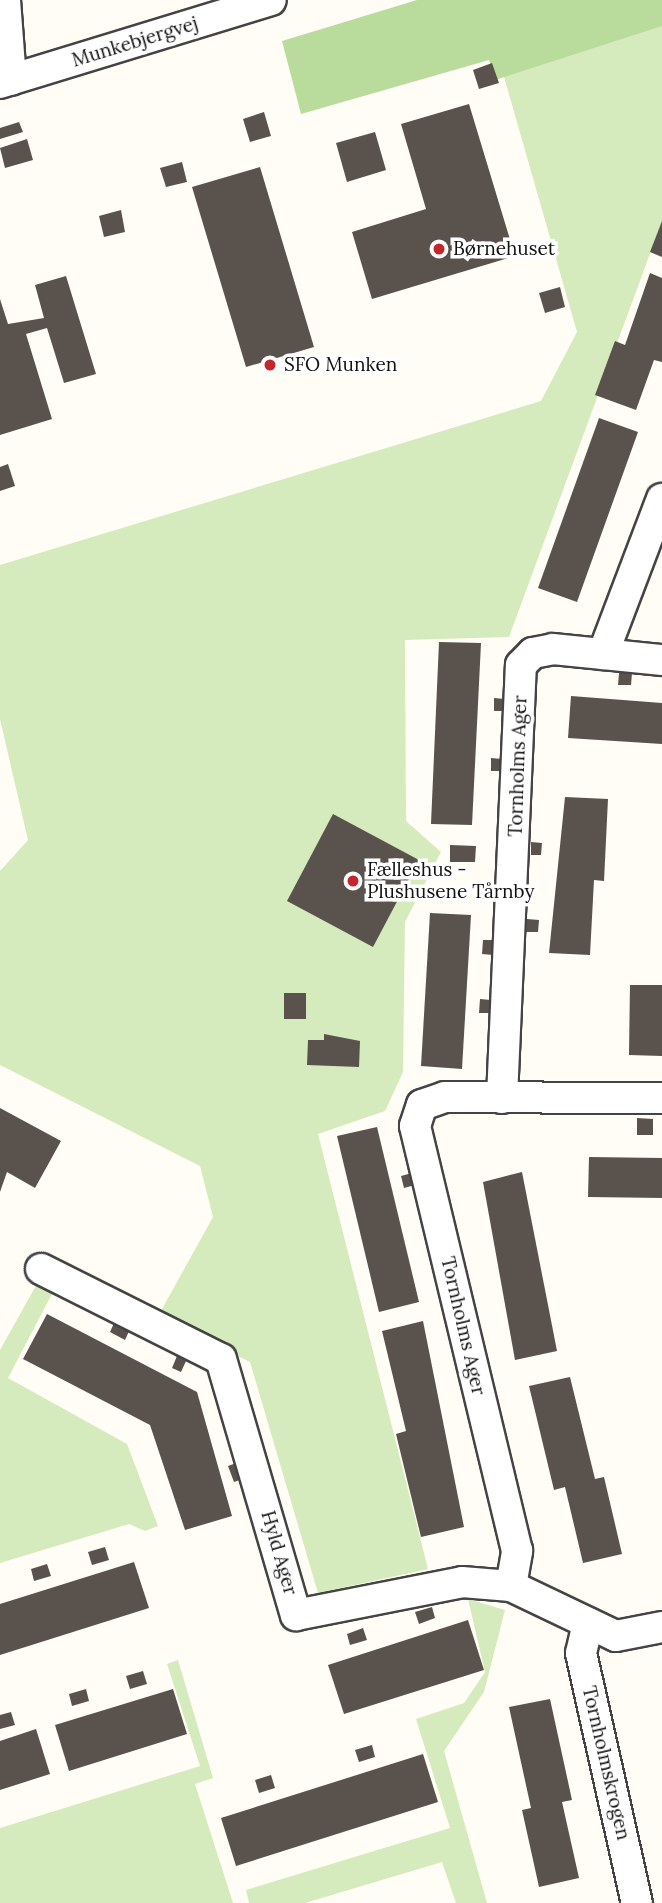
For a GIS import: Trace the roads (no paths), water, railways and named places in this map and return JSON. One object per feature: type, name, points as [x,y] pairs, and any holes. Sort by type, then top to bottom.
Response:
[{"type":"street","points":[[5,0],[6,81]]},
{"type":"street","name":"Munkebjergvej","points":[[6,81],[271,0]]},
{"type":"street","points":[[603,654],[662,499]]},
{"type":"street","name":"Tornholms Ager","points":[[502,1098],[521,665],[533,653],[553,649],[662,660]]},
{"type":"street","name":"Tornholms Ager","points":[[510,1586],[517,1551],[415,1126],[422,1105],[445,1097],[662,1098]]},
{"type":"street","name":"Hyld Ager","points":[[41,1269],[221,1359],[296,1615],[462,1582],[510,1586],[616,1636],[662,1627]]},
{"type":"street","name":"Tornholmskrogen","points":[[588,1623],[581,1653],[637,1903]]},
{"type":"place","name":"Børnehuset","points":[[439,249]]},
{"type":"place","name":"SFO Munken","points":[[270,365]]},
{"type":"place","name":"Fælleshus - Plushusene Tårnby","points":[[353,881]]}]
